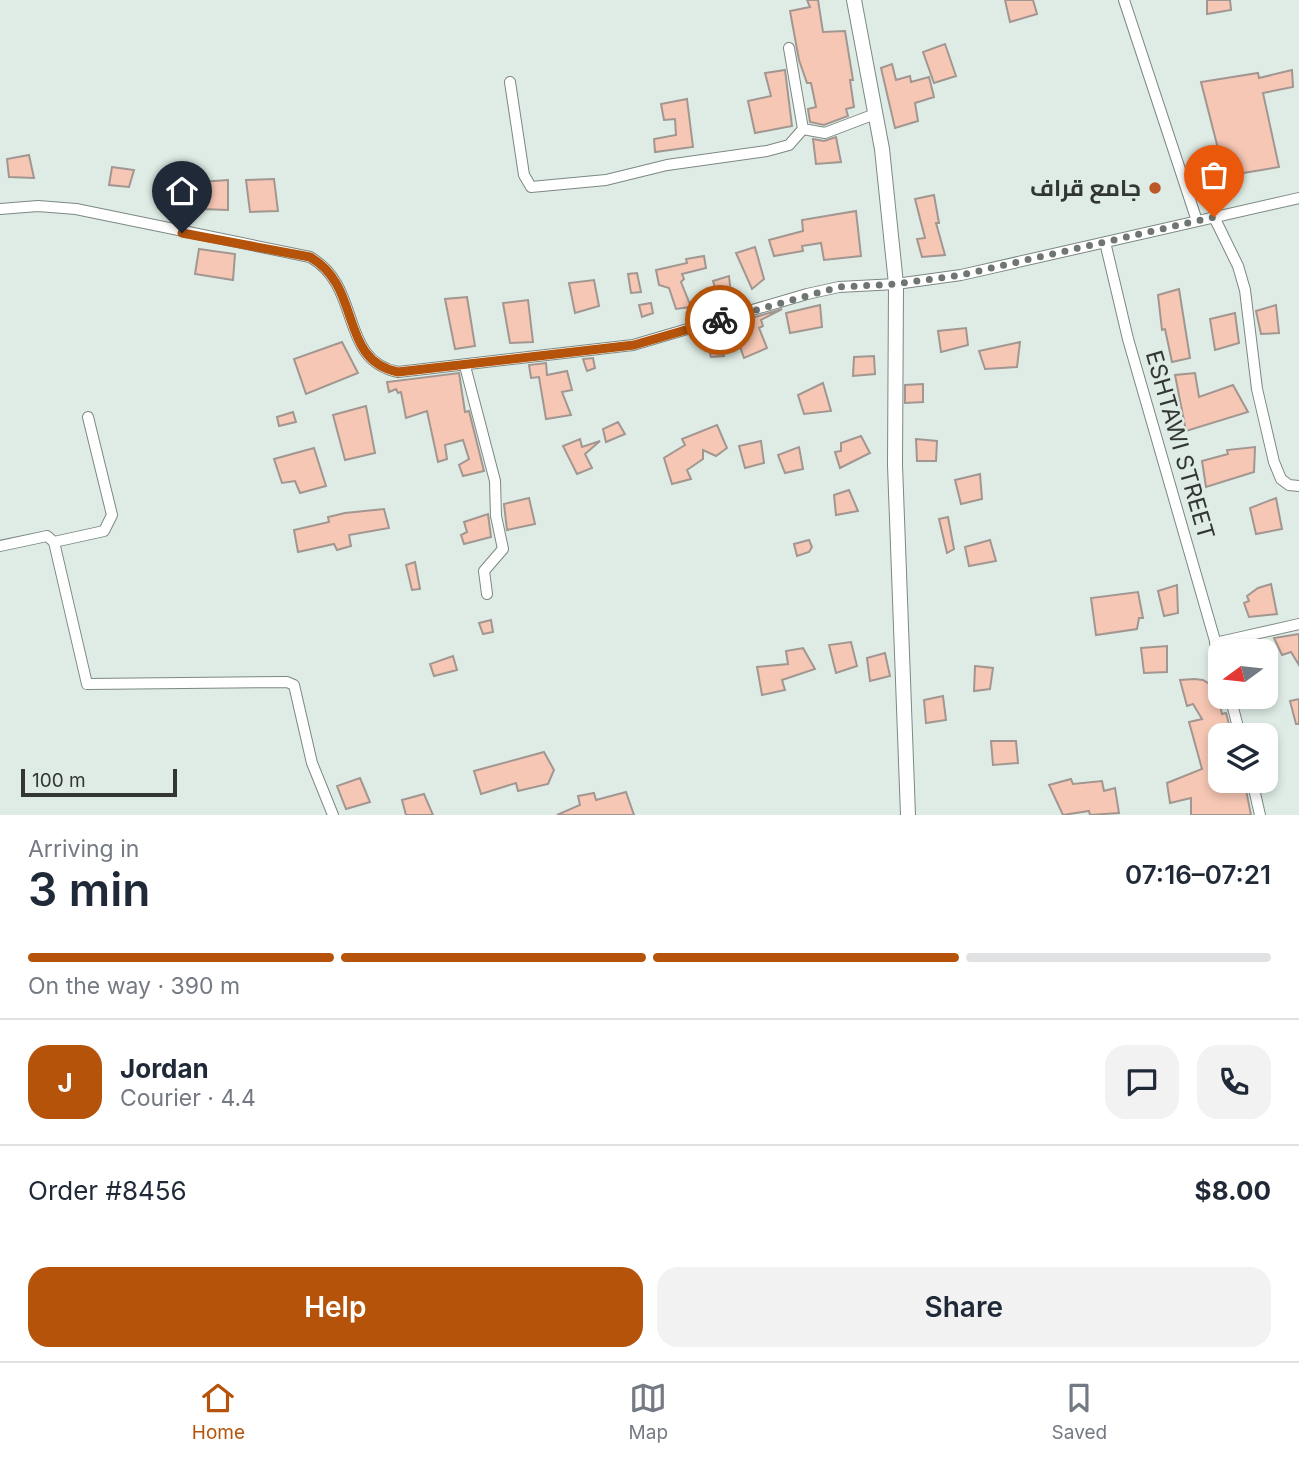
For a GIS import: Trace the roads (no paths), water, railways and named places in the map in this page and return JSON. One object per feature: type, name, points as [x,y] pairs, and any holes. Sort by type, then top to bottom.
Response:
[{"type":"street","points":[[854,0],[876,114],[896,284],[895,464],[908,815]]},
{"type":"street","points":[[1124,0],[1197,221]]},
{"type":"street","points":[[789,48],[803,129]]},
{"type":"street","points":[[510,82],[524,175],[531,187],[606,180],[667,165],[767,151],[789,145],[803,129]]},
{"type":"street","points":[[803,129],[825,133],[876,114]]},
{"type":"street","points":[[0,208],[38,206],[76,209],[310,257],[326,267],[337,281],[363,352],[372,362],[398,372],[634,345],[807,294],[839,287],[896,284],[961,275],[1299,198]]},
{"type":"street","points":[[1214,217],[1238,266],[1245,290],[1257,389],[1274,462],[1281,479],[1289,485],[1299,486]]},
{"type":"street","name":"ESHTAWI STREET","points":[[1105,242],[1128,339],[1214,639]]},
{"type":"street","points":[[465,366],[495,481],[496,516],[503,549],[484,571],[487,594]]},
{"type":"street","points":[[54,542],[104,531],[112,515],[88,417]]},
{"type":"street","points":[[0,546],[47,536],[54,542],[88,684],[292,683],[296,688],[312,763],[333,815]]},
{"type":"street","points":[[1233,639],[1299,624]]},
{"type":"street","points":[[1255,793],[1260,815]]},
{"type":"place","name":"جامع قراف","points":[[1155,188]]}]
